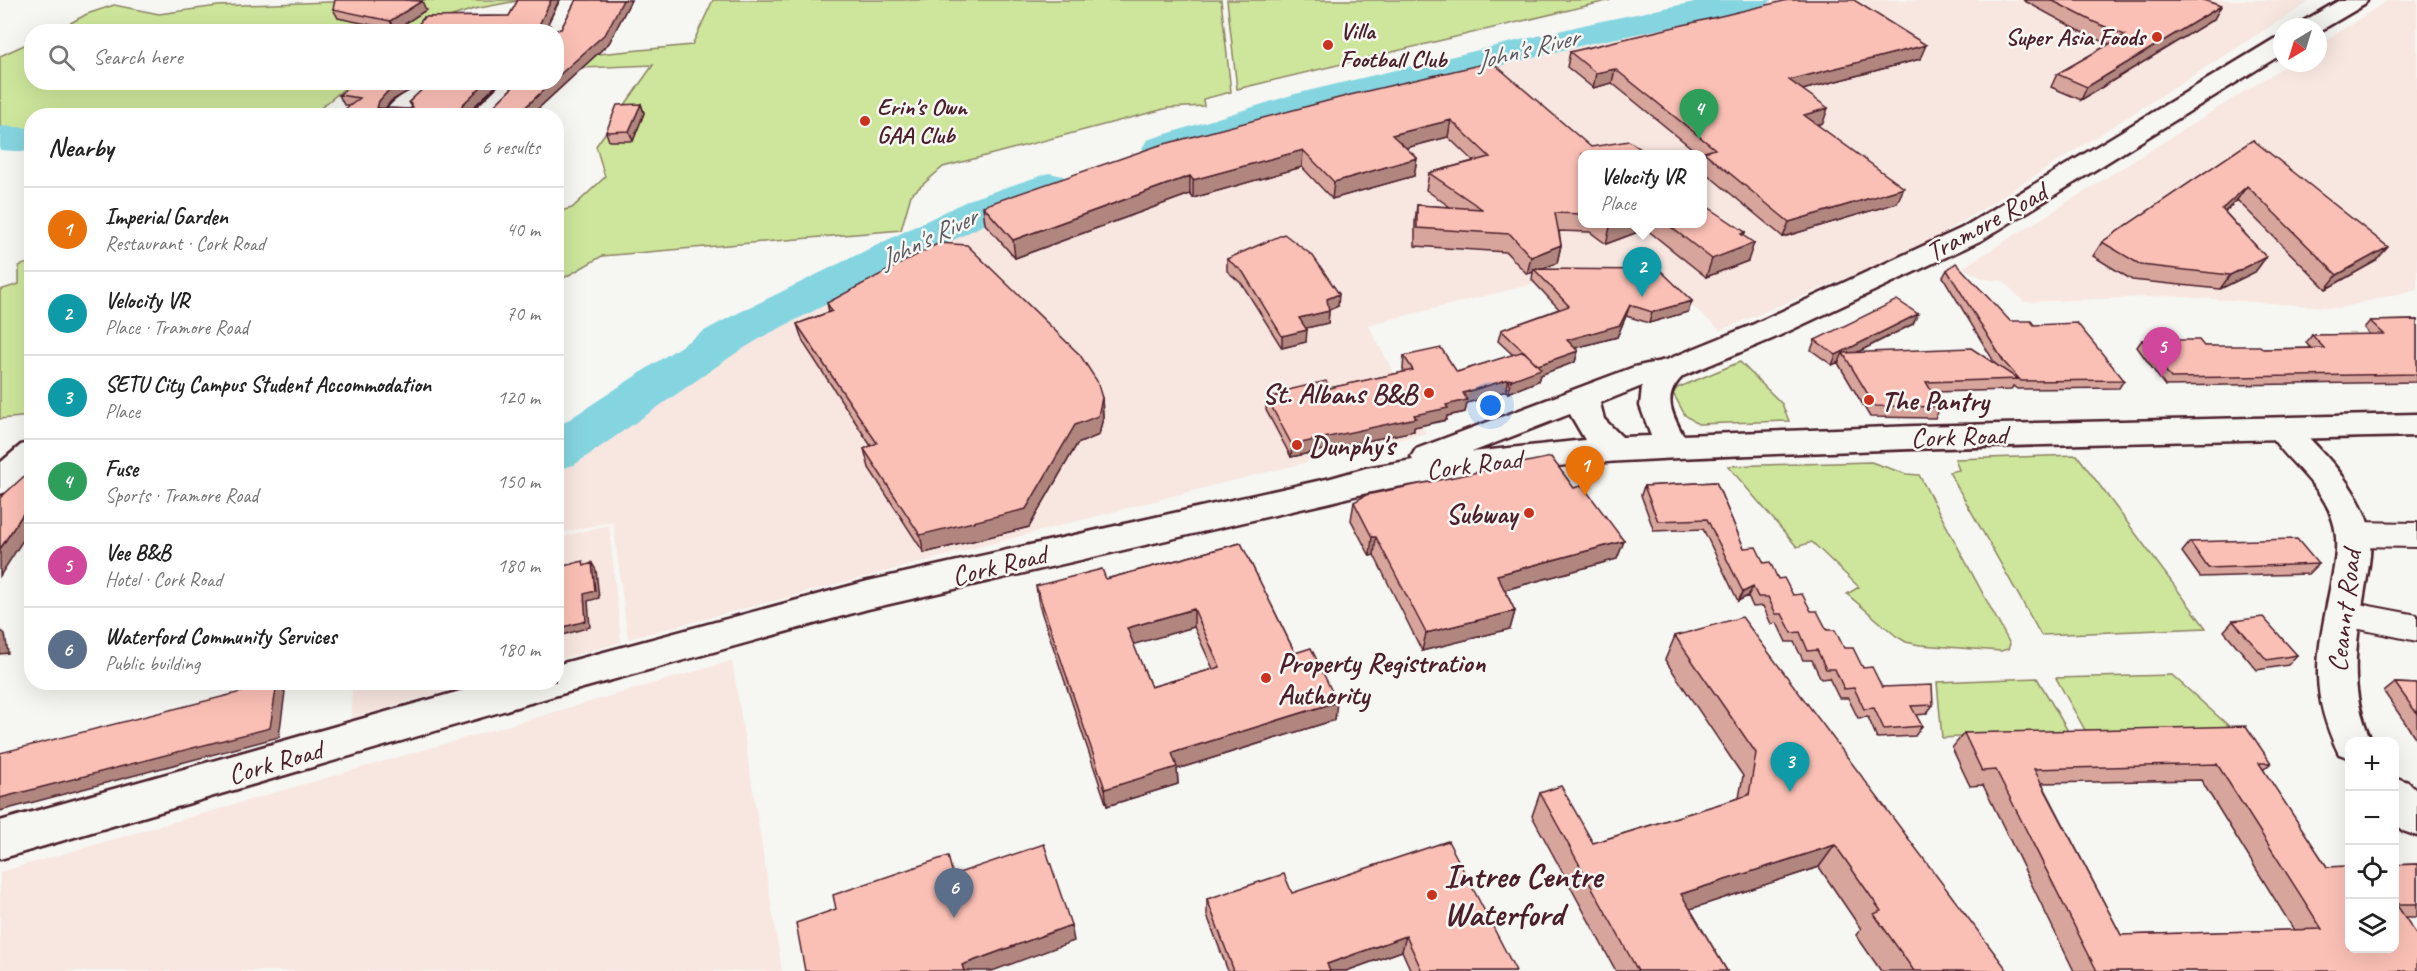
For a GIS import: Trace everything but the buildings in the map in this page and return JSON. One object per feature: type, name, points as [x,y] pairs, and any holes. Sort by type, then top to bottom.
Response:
[{"type":"main road","points":[[559,24],[572,0]]},
{"type":"main road","points":[[2325,18],[2356,0]]},
{"type":"main road","name":"Tramore Road","points":[[1366,480],[1584,396],[1645,374],[1672,369],[1801,315],[1972,234],[2273,50]]},
{"type":"main road","points":[[489,108],[509,90]]},
{"type":"main road","points":[[1672,369],[1657,385],[1654,402],[1672,446]]},
{"type":"main road","points":[[1584,396],[1584,410],[1591,425],[1615,449]]},
{"type":"main road","name":"Cork Road","points":[[564,679],[868,595],[1331,490],[1366,480],[1481,462],[1615,449],[1915,437],[2414,428]]},
{"type":"main road","name":"Ceannt Road","points":[[2282,429],[2336,491],[2348,515],[2353,534],[2353,559],[2336,664],[2335,690],[2343,721],[2351,737]]},
{"type":"main road","name":"Cork Road","points":[[0,840],[522,690]]},
{"type":"main road","points":[[2399,800],[2417,818]]},
{"type":"street","points":[[401,108],[418,94]]},
{"type":"street","points":[[2353,534],[2417,535]]},
{"type":"street","points":[[2343,614],[2417,628]]},
{"type":"street","points":[[2399,791],[2417,796]]},
{"type":"shaded area","points":[[1776,0],[2312,0],[2284,18],[2273,18],[2273,25],[1924,246],[1720,330],[1675,291],[1581,272],[1368,325],[1426,433],[1215,485],[628,639],[613,521],[564,532],[564,466],[753,339],[989,214],[1364,98]]},
{"type":"shaded area","points":[[2389,0],[2417,0],[2417,289],[2340,308],[2170,296],[2024,302],[2003,281],[1986,279],[1962,268],[2276,72],[2327,72],[2327,39]]},
{"type":"shaded area","points":[[609,525],[621,642],[564,658],[564,536]]},
{"type":"shaded area","points":[[732,661],[782,971],[0,971],[0,872]]},
{"type":"shaded area","points":[[352,690],[450,690],[351,718]]},
{"type":"green space","points":[[384,0],[523,0],[474,9],[427,24],[69,24],[87,14],[114,5],[159,14],[218,6]]},
{"type":"green space","name":"Erin's Own GAA Club","points":[[713,0],[1221,0],[1231,92],[1203,99],[1204,106],[1168,108],[943,167],[911,195],[901,230],[602,256],[564,278],[564,210],[572,208],[605,177],[596,146],[653,65],[564,69],[564,62],[567,57],[692,45]]},
{"type":"green space","name":"Villa Football Club","points":[[1227,0],[1611,0],[1237,89]]},
{"type":"green space","points":[[24,45],[24,90],[342,90],[321,108],[24,108],[24,130],[0,128],[0,56]]},
{"type":"green space","points":[[24,264],[24,417],[0,419],[0,290],[19,284],[19,266]]},
{"type":"green space","points":[[1740,362],[1782,404],[1789,421],[1698,424],[1685,415],[1673,393],[1677,388]]},
{"type":"green space","points":[[2077,455],[2206,628],[2041,635],[1949,472],[1959,470],[1955,459]]},
{"type":"green space","points":[[1871,462],[1906,474],[1919,475],[2010,644],[2008,649],[2001,651],[1920,645],[1906,642],[1896,636],[1847,594],[1859,587],[1812,542],[1797,547],[1728,466]]},
{"type":"green space","points":[[2172,675],[2231,728],[2085,730],[2056,678]]},
{"type":"green space","points":[[2037,678],[2068,731],[1942,738],[1937,682]]},
{"type":"waterway","name":"John's River","points":[[1161,148],[1308,102],[1592,33],[1754,0]]},
{"type":"waterway","name":"John's River","points":[[0,138],[24,140]]},
{"type":"waterway","name":"John's River","points":[[564,447],[720,342],[750,325],[985,208],[1049,185]]},
{"type":"place","name":"Super Asia Foods","points":[[2157,37]]},
{"type":"place","name":"Villa Football Club","points":[[1328,45]]},
{"type":"place","name":"Erin's Own GAA Club","points":[[865,121]]},
{"type":"place","name":"Fuse","points":[[1699,139]]},
{"type":"place","name":"Velocity VR","points":[[1642,297]]},
{"type":"place","name":"Vee B&B","points":[[2162,377]]},
{"type":"place","name":"St. Albans B&B","points":[[1429,393]]},
{"type":"place","name":"The Pantry","points":[[1869,400]]},
{"type":"place","name":"Dunphy's","points":[[1297,445]]},
{"type":"place","name":"Imperial Garden","points":[[1585,496]]},
{"type":"place","name":"Subway","points":[[1529,513]]},
{"type":"place","name":"Property Registration Authority","points":[[1266,678]]},
{"type":"place","name":"SETU City Campus Student Accommodation","points":[[1790,792]]},
{"type":"place","name":"Intreo Centre Waterford","points":[[1432,895]]},
{"type":"place","name":"Waterford Community Services","points":[[954,918]]}]
